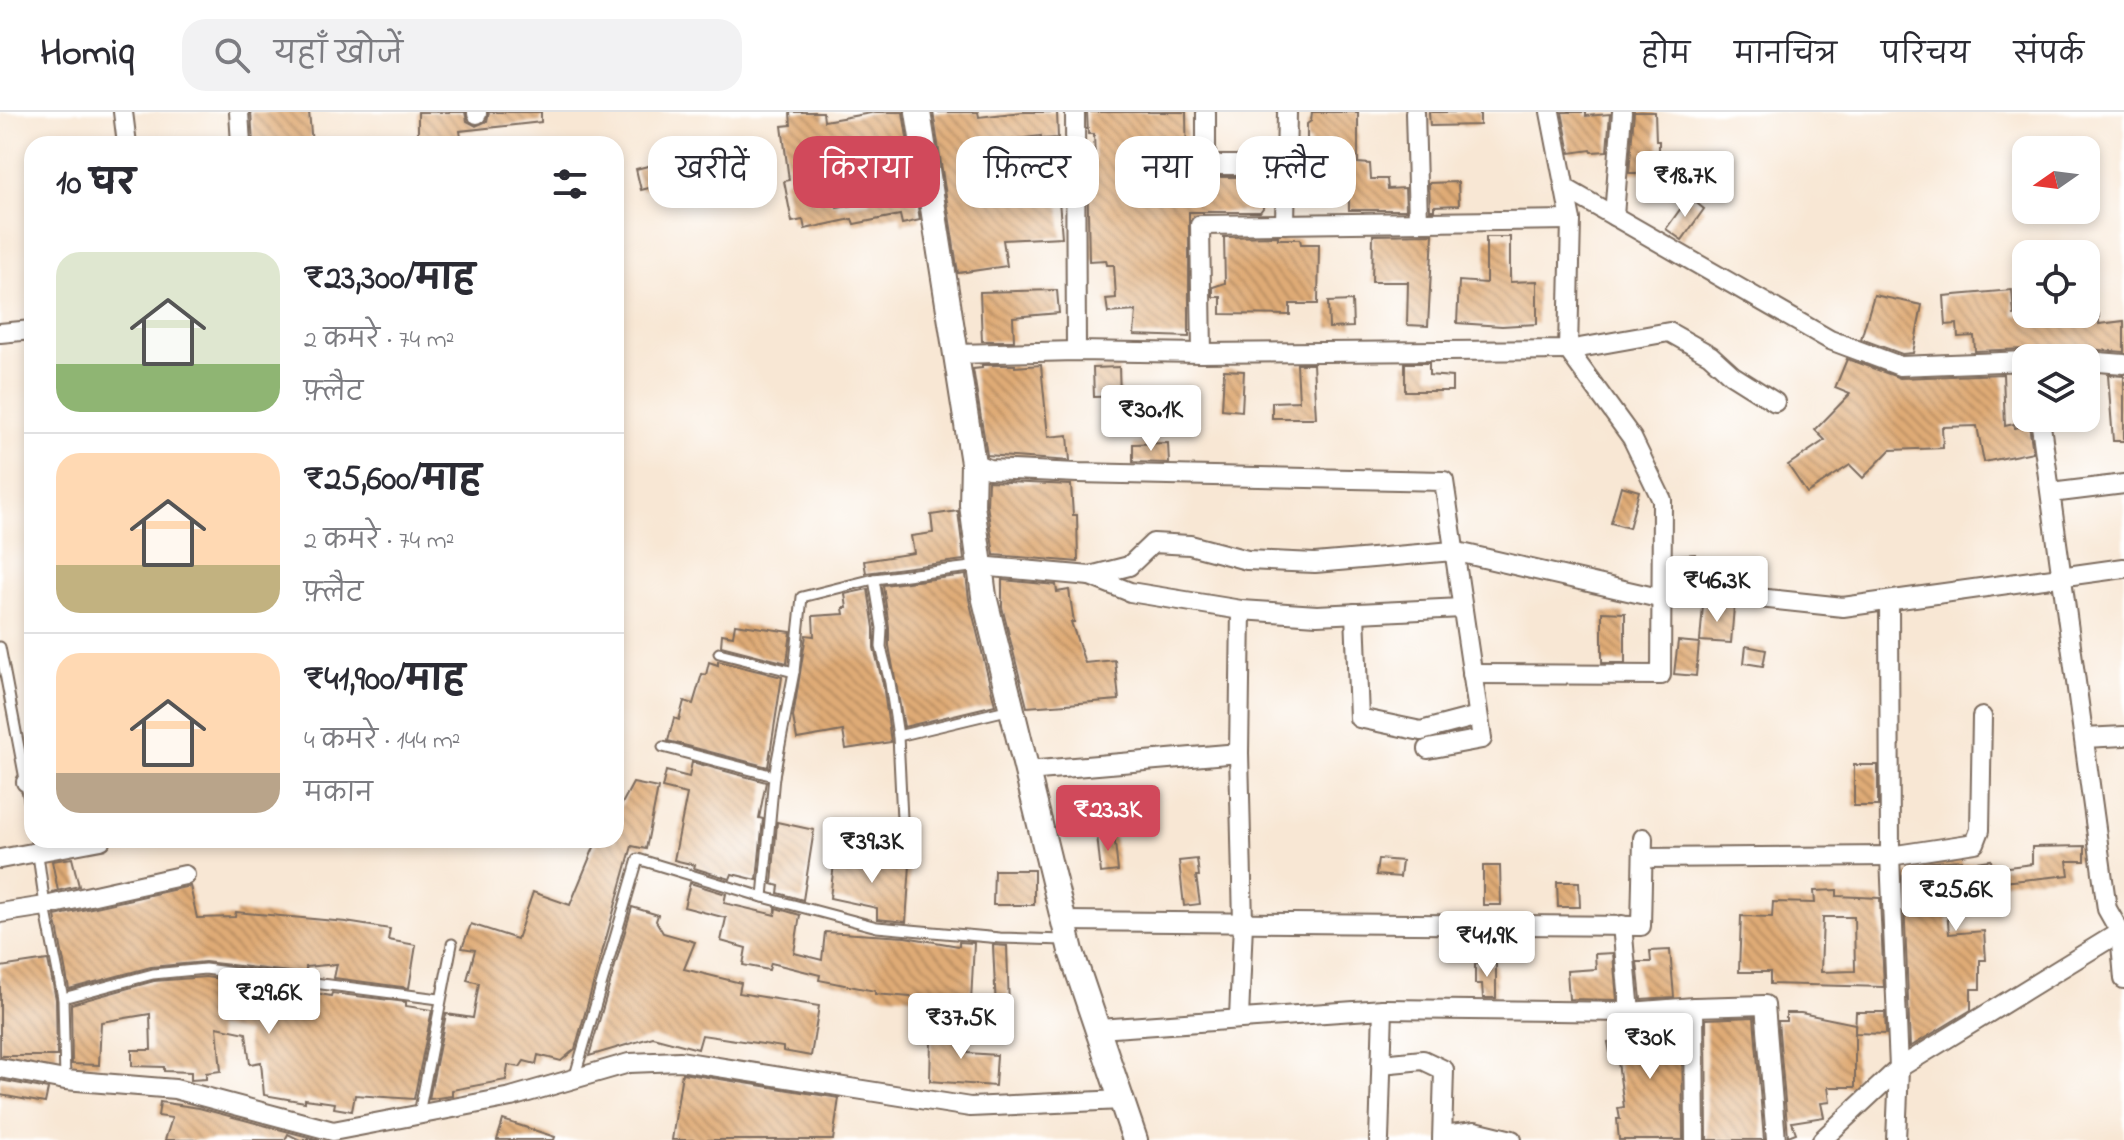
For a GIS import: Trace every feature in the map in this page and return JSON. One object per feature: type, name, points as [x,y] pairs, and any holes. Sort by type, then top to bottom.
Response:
[{"type":"street","points":[[123,112],[126,136]]},
{"type":"street","points":[[239,112],[240,136]]},
{"type":"street","points":[[918,112],[973,463],[972,505],[984,596],[1066,930],[1135,1140]]},
{"type":"street","points":[[1075,112],[1076,351]]},
{"type":"street","points":[[1206,112],[1206,165],[1236,165]]},
{"type":"street","points":[[1287,112],[1287,136]]},
{"type":"street","points":[[1415,112],[1418,222]]},
{"type":"street","points":[[1472,674],[1661,675],[1662,500],[1632,438],[1568,350],[1571,220],[1550,112]]},
{"type":"street","points":[[1614,216],[1622,112]]},
{"type":"street","points":[[1565,188],[1830,340],[1900,366],[2012,362]]},
{"type":"street","points":[[1285,224],[1286,208]]},
{"type":"street","points":[[1202,353],[1200,225],[1571,220]]},
{"type":"street","points":[[0,333],[24,331]]},
{"type":"street","points":[[956,354],[1568,350],[1669,332],[1710,355],[1732,375],[1775,402]]},
{"type":"street","points":[[2100,362],[2124,364]]},
{"type":"street","points":[[2042,432],[2107,909],[2120,932],[2124,979]]},
{"type":"street","points":[[973,463],[989,469],[1078,473],[1444,481],[1482,739],[1428,749]]},
{"type":"street","points":[[2051,493],[2124,484]]},
{"type":"street","points":[[1090,576],[1129,566],[1153,543],[1190,545],[1247,560],[1315,563],[1453,551],[1663,599],[1712,593],[1843,607],[2124,568]]},
{"type":"street","points":[[979,566],[1090,576],[1130,592],[1241,610],[1317,615],[1462,608]]},
{"type":"street","points":[[1889,601],[1890,856],[1899,1068],[1896,1140]]},
{"type":"street","points":[[1239,1018],[1243,923],[1239,753],[1241,610]]},
{"type":"street","points":[[1355,613],[1359,718],[1421,731],[1478,716]]},
{"type":"street","points":[[1643,858],[1890,856],[1975,843],[1980,830],[1982,717]]},
{"type":"street","points":[[2084,738],[2124,736]]},
{"type":"street","points":[[1027,771],[1239,753]]},
{"type":"street","points":[[1066,930],[1243,923],[1641,926],[1643,838]]},
{"type":"street","points":[[0,859],[32,848]]},
{"type":"street","points":[[0,913],[185,875]]},
{"type":"street","points":[[2107,909],[2124,898]]},
{"type":"street","points":[[1622,925],[1630,1012]]},
{"type":"street","points":[[1822,1140],[1899,1068],[2120,932]]},
{"type":"street","points":[[1099,1029],[1383,1009],[1630,1012],[1765,1005],[1776,1140]]},
{"type":"street","points":[[1694,1007],[1695,1140]]},
{"type":"street","points":[[1379,1140],[1383,1009]]},
{"type":"street","points":[[1381,1064],[1423,1060],[1444,1070],[1443,1137],[1475,1131],[1512,1140]]},
{"type":"street","points":[[0,1068],[65,1080],[175,1089],[333,1131],[511,1097],[629,1063],[680,1061],[970,1107],[1122,1100]]},
{"type":"lane","points":[[763,897],[774,776],[794,672],[802,597],[874,579],[979,566]]},
{"type":"lane","points":[[874,579],[882,628],[881,647],[898,736],[903,839]]},
{"type":"lane","points":[[0,647],[24,759]]},
{"type":"lane","points":[[719,653],[794,672]]},
{"type":"lane","points":[[898,736],[1012,709]]},
{"type":"lane","points":[[663,747],[774,776]]},
{"type":"lane","points":[[38,848],[45,906],[63,998],[65,1080]]},
{"type":"lane","points":[[574,1079],[638,859],[877,927],[1000,938],[1066,930]]},
{"type":"lane","points":[[419,1114],[452,944]]},
{"type":"lane","points":[[63,998],[153,974],[205,969],[439,999]]},
{"type":"building","points":[[251,112],[309,112],[311,136],[252,136]]},
{"type":"building","points":[[418,112],[465,112],[467,121],[476,126],[487,121],[489,112],[541,112],[541,122],[460,131],[461,136],[418,136]]},
{"type":"building","points":[[790,112],[823,112],[824,121],[877,112],[903,112],[907,136],[793,136],[793,208],[918,208],[920,220],[902,224],[900,215],[854,224],[852,219],[805,229],[803,220],[792,222],[784,181],[789,180],[782,126],[791,125]]},
{"type":"building","points":[[933,112],[978,112],[979,117],[1057,112],[1058,136],[956,136],[956,208],[1060,208],[1062,237],[1003,240],[1007,266],[958,273],[940,157],[940,136],[937,136]]},
{"type":"building","points":[[1087,112],[1186,112],[1186,136],[1115,136],[1115,208],[1220,208],[1220,177],[1236,177],[1236,208],[1263,208],[1260,212],[1189,212],[1189,337],[1134,335],[1136,311],[1108,313],[1106,299],[1116,298],[1114,265],[1107,265],[1106,260],[1089,261],[1088,208],[1099,208],[1099,136],[1088,134]]},
{"type":"building","points":[[1312,112],[1358,112],[1358,163],[1370,164],[1371,179],[1387,179],[1388,189],[1405,188],[1406,210],[1349,210],[1356,208],[1356,136],[1307,136],[1307,124],[1311,121]]},
{"type":"building","points":[[1429,112],[1480,112],[1480,125],[1430,126]]},
{"type":"building","points":[[1562,112],[1586,112],[1586,116],[1610,114],[1607,151],[1570,153]]},
{"type":"building","points":[[1634,112],[1655,112],[1659,163],[1655,173],[1629,173]]},
{"type":"building","points":[[648,166],[648,188],[641,190],[636,169]]},
{"type":"building","points":[[1458,182],[1459,205],[1434,206],[1434,210],[1430,210],[1429,183]]},
{"type":"building","points":[[1689,197],[1704,209],[1682,240],[1666,229]]},
{"type":"building","points":[[1433,234],[1428,326],[1407,325],[1408,282],[1372,282],[1373,235]]},
{"type":"building","points":[[1278,236],[1278,239],[1300,239],[1301,244],[1319,244],[1318,304],[1290,304],[1290,315],[1221,314],[1221,297],[1213,297],[1213,287],[1225,283],[1224,237]]},
{"type":"building","points":[[1486,237],[1510,237],[1510,282],[1537,281],[1537,324],[1502,326],[1457,323],[1459,281],[1486,283]]},
{"type":"building","points":[[1057,290],[1059,313],[1013,317],[1014,341],[982,341],[980,292]]},
{"type":"building","points":[[2012,290],[2012,328],[2100,328],[2100,324],[2124,321],[2124,352],[2100,350],[2100,344],[2012,344],[2012,350],[1975,351],[1974,336],[1958,337],[1957,324],[1946,325],[1944,296]]},
{"type":"building","points":[[1874,295],[1922,305],[1913,353],[1902,354],[1861,339]]},
{"type":"building","points":[[1352,301],[1353,327],[1329,328],[1328,302]]},
{"type":"building","points":[[1847,359],[1900,378],[2003,374],[2005,426],[2012,424],[2012,432],[2030,432],[2033,452],[1984,462],[1977,426],[1942,427],[1943,448],[1890,450],[1863,478],[1850,465],[1807,493],[1788,465],[1825,440],[1815,430],[1850,394],[1835,388]]},
{"type":"building","points":[[1405,363],[1429,363],[1429,375],[1452,377],[1452,391],[1405,391]]},
{"type":"building","points":[[1297,364],[1313,364],[1316,418],[1272,418],[1272,402],[1299,401]]},
{"type":"building","points":[[982,365],[1041,365],[1048,437],[1068,435],[1070,461],[987,455],[973,369],[982,368]]},
{"type":"building","points":[[1119,367],[1120,396],[1094,397],[1093,368]]},
{"type":"building","points":[[1224,370],[1244,371],[1242,411],[1222,409]]},
{"type":"building","points":[[2108,375],[2124,376],[2124,441],[2113,441]]},
{"type":"building","points":[[1168,443],[1169,463],[1133,462],[1133,444]]},
{"type":"building","points":[[988,481],[1071,485],[1073,515],[1077,515],[1078,562],[994,555],[987,504]]},
{"type":"building","points":[[1621,486],[1639,491],[1629,528],[1611,523]]},
{"type":"building","points":[[958,511],[964,560],[866,573],[864,561],[914,553],[911,536],[933,533],[931,515]]},
{"type":"building","points":[[1695,554],[1697,583],[1682,585],[1680,555]]},
{"type":"building","points":[[966,575],[995,705],[904,727],[889,646],[883,585]]},
{"type":"building","points":[[1002,580],[1056,585],[1057,592],[1069,590],[1074,622],[1071,622],[1085,663],[1115,660],[1119,700],[1027,707],[1002,607]]},
{"type":"building","points":[[868,589],[874,648],[883,684],[891,742],[846,749],[843,731],[797,739],[793,717],[806,635],[814,636],[813,616],[844,614],[843,608],[847,608],[845,594]]},
{"type":"building","points":[[1703,606],[1734,607],[1731,643],[1700,641]]},
{"type":"building","points":[[1602,612],[1625,613],[1625,663],[1602,663]]},
{"type":"building","points":[[735,624],[791,632],[787,663],[721,646],[722,634],[733,636]]},
{"type":"building","points":[[1678,641],[1699,643],[1696,676],[1674,674]]},
{"type":"building","points":[[1746,646],[1766,650],[1763,666],[1744,663]]},
{"type":"building","points":[[718,661],[782,677],[768,767],[668,741],[674,718],[679,720],[684,701],[693,704],[702,674],[706,675],[709,662],[718,665]]},
{"type":"building","points":[[692,762],[766,782],[759,818],[763,819],[757,880],[732,874],[730,879],[674,860],[687,794],[662,788],[666,771],[689,777]]},
{"type":"building","points":[[1854,765],[1878,765],[1878,806],[1854,806]]},
{"type":"building","points":[[633,783],[658,788],[646,849],[632,846],[575,1049],[561,1061],[538,1055],[536,1064],[524,1061],[520,1067],[508,1065],[506,1080],[452,1090],[452,1096],[429,1099],[446,1014],[473,1018],[479,983],[467,980],[475,950],[462,948],[471,924],[517,939],[533,892],[570,905],[594,848],[624,848],[624,800]]},
{"type":"building","points":[[777,822],[814,830],[803,900],[778,893],[779,886],[772,884]]},
{"type":"building","points":[[1114,833],[1118,871],[1101,873],[1097,835]]},
{"type":"building","points":[[2085,846],[2085,861],[2067,861],[2069,875],[1994,883],[1994,888],[1964,892],[1964,899],[1946,899],[1949,934],[1984,931],[1986,960],[1980,960],[1980,989],[1971,989],[1971,1010],[1910,1047],[1903,875],[1925,872],[1924,863],[1934,862],[1962,860],[1962,864],[1991,860],[1992,869],[2032,864],[2032,847]]},
{"type":"building","points":[[841,850],[879,859],[879,863],[910,865],[906,922],[877,919],[877,908],[830,898],[835,855],[840,856]]},
{"type":"building","points":[[72,858],[79,886],[58,891],[52,861]]},
{"type":"building","points":[[1197,859],[1200,904],[1184,906],[1179,861]]},
{"type":"building","points":[[1378,859],[1402,861],[1400,877],[1376,875]]},
{"type":"building","points":[[1483,866],[1500,866],[1501,905],[1483,905]]},
{"type":"building","points":[[994,870],[1034,870],[1034,905],[993,905]]},
{"type":"building","points":[[1557,882],[1579,882],[1580,907],[1558,907]]},
{"type":"building","points":[[690,883],[726,894],[724,903],[775,915],[776,908],[800,915],[794,953],[822,960],[825,932],[905,937],[959,946],[959,942],[974,943],[971,1002],[875,994],[875,991],[819,980],[820,975],[771,963],[769,970],[743,965],[746,948],[721,941],[726,918],[684,907]]},
{"type":"building","points":[[190,886],[197,918],[235,917],[236,912],[390,929],[388,940],[416,945],[409,988],[334,978],[337,964],[306,967],[306,974],[205,962],[151,967],[69,989],[55,916]]},
{"type":"building","points":[[1837,890],[1837,896],[1880,898],[1884,987],[1770,984],[1770,972],[1739,972],[1741,916],[1772,917],[1773,902],[1815,903],[1814,891]],"holes":[[[1823,917],[1854,917],[1855,971],[1821,972]]]},
{"type":"building","points":[[632,907],[658,915],[656,921],[663,933],[695,942],[684,969],[741,983],[739,993],[819,1006],[811,1056],[783,1051],[783,1047],[702,1035],[698,1049],[653,1037],[589,1056]]},
{"type":"building","points":[[993,945],[1007,946],[1009,1008],[996,1009]]},
{"type":"building","points":[[1670,950],[1674,997],[1641,999],[1637,962],[1651,962],[1650,951]]},
{"type":"building","points":[[1613,953],[1617,1000],[1569,999],[1567,971],[1596,969],[1595,954]]},
{"type":"building","points":[[48,960],[56,999],[57,1056],[0,1056],[0,967]]},
{"type":"building","points":[[1475,964],[1496,964],[1496,998],[1483,998],[1482,984],[1475,984]]},
{"type":"building","points":[[205,977],[304,989],[331,996],[332,993],[406,1002],[406,1006],[432,1010],[414,1099],[355,1095],[352,1111],[334,1108],[335,1103],[264,1095],[261,1062],[250,1064],[246,1033],[217,1027],[221,1071],[206,1073],[206,1079],[191,1080],[191,1072],[164,1071],[164,1067],[132,1066],[132,1050],[151,1050],[150,1014],[101,1022],[99,1065],[72,1064],[71,1004],[154,981]]},
{"type":"building","points":[[1856,1012],[1885,1012],[1886,1034],[1855,1033]]},
{"type":"building","points":[[1786,1013],[1855,1024],[1855,1087],[1828,1087],[1830,1102],[1821,1103],[1824,1117],[1792,1122],[1796,1133],[1788,1136],[1778,1021],[1786,1021]]},
{"type":"building","points":[[1754,1017],[1764,1140],[1707,1140],[1706,1019]]},
{"type":"building","points":[[1682,1020],[1683,1140],[1619,1140],[1618,1108],[1624,1107],[1618,1062],[1612,1063],[1608,1042],[1622,1039],[1620,1024]]},
{"type":"building","points":[[943,1028],[970,1030],[968,1053],[997,1055],[995,1086],[930,1081],[931,1041],[942,1042]]},
{"type":"building","points":[[682,1073],[839,1098],[833,1140],[672,1140]]},
{"type":"building","points":[[0,1080],[48,1089],[45,1103],[0,1095]]},
{"type":"building","points":[[160,1102],[199,1108],[320,1140],[300,1140],[288,1134],[285,1140],[165,1140],[172,1118],[158,1116]]},
{"type":"building","points":[[503,1120],[555,1137],[554,1140],[497,1140]]}]
